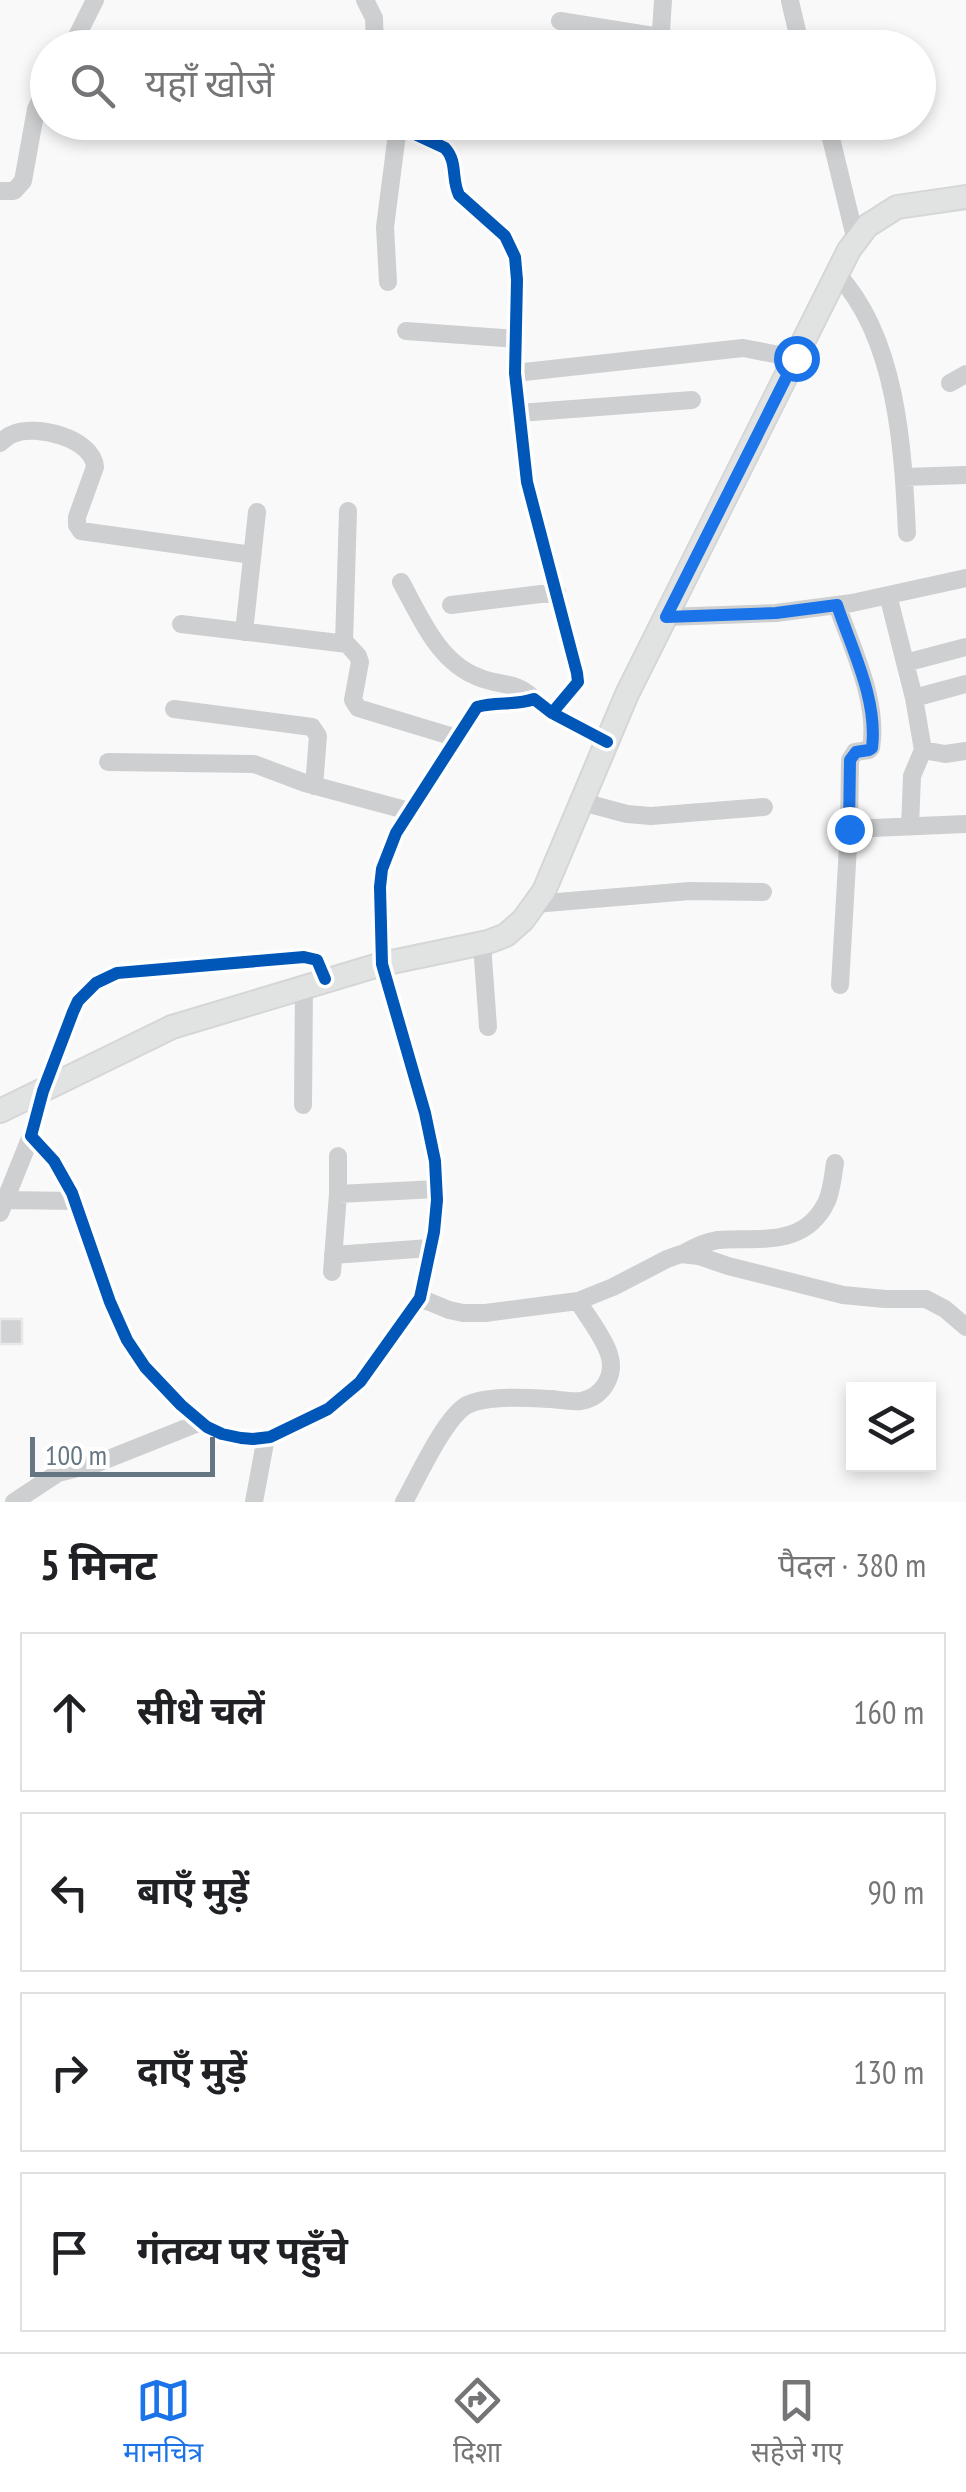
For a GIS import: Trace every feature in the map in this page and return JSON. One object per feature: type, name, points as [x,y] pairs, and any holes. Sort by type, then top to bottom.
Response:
[{"type":"main road","points":[[0,1112],[172,1026],[382,964],[482,944],[506,935],[523,920],[544,891],[627,694],[856,240],[867,226],[897,207],[966,197]]},
{"type":"street","points":[[81,30],[95,0]]},
{"type":"street","points":[[366,0],[374,18],[374,30]]},
{"type":"street","points":[[661,30],[664,0]]},
{"type":"street","points":[[790,1],[797,30]]},
{"type":"street","points":[[560,21],[603,30]]},
{"type":"street","points":[[0,192],[14,191],[23,181],[30,140]]},
{"type":"street","points":[[388,282],[385,227],[392,140]]},
{"type":"street","points":[[428,140],[452,155],[459,195],[505,236],[515,257],[515,372],[527,482],[578,682],[552,713]]},
{"type":"street","points":[[832,140],[856,240]]},
{"type":"street","points":[[837,274],[864,309],[889,372],[908,532]]},
{"type":"street","points":[[406,331],[516,339]]},
{"type":"street","points":[[515,372],[744,348],[796,358]]},
{"type":"street","points":[[518,413],[692,400]]},
{"type":"street","points":[[0,444],[10,434],[36,432],[72,440],[90,451],[95,467],[77,517],[76,525],[81,531],[252,555]]},
{"type":"street","points":[[904,477],[966,475]]},
{"type":"street","points":[[344,643],[348,510]]},
{"type":"street","points":[[244,632],[257,512]]},
{"type":"street","points":[[666,617],[776,613],[837,605],[966,578]]},
{"type":"street","points":[[401,582],[425,625],[454,664],[494,683],[515,685],[552,713],[607,742]]},
{"type":"street","points":[[450,605],[557,592]]},
{"type":"street","points":[[888,595],[923,750],[912,776],[910,827]]},
{"type":"street","points":[[837,605],[874,722],[872,748],[856,752],[850,760],[840,985]]},
{"type":"street","points":[[181,624],[344,643],[360,662],[354,700],[358,708],[457,738]]},
{"type":"street","points":[[905,662],[966,647]]},
{"type":"street","points":[[914,698],[966,684]]},
{"type":"street","points":[[31,1136],[54,1161],[75,1201],[127,1340],[145,1367],[201,1422],[222,1434],[266,1437],[328,1409],[360,1382],[420,1298],[437,1189],[425,1112],[382,964],[382,869],[409,811],[479,705],[516,705],[534,699]]},
{"type":"street","points":[[174,709],[312,727],[318,736],[314,786]]},
{"type":"street","points":[[923,750],[945,754],[966,751]]},
{"type":"street","points":[[108,762],[254,764],[314,786],[409,811]]},
{"type":"street","points":[[582,802],[651,816],[764,807]]},
{"type":"street","points":[[849,829],[966,824]]},
{"type":"street","points":[[534,904],[673,892],[763,892]]},
{"type":"street","points":[[482,944],[488,1027]]},
{"type":"street","points":[[75,1201],[2,1207],[78,1001],[108,977],[127,972],[312,957],[320,965],[314,982],[303,1105]]},
{"type":"street","points":[[338,1156],[332,1263],[430,1248]]},
{"type":"street","points":[[420,1298],[463,1313],[578,1301],[703,1243],[772,1240],[797,1232],[818,1216],[829,1197],[836,1163]]},
{"type":"street","points":[[338,1194],[437,1189]]},
{"type":"street","points":[[681,1254],[843,1295],[885,1300],[926,1298],[966,1327]]},
{"type":"street","points":[[404,1502],[442,1434],[469,1404],[528,1398],[579,1401],[605,1388],[610,1373],[609,1352],[578,1301]]},
{"type":"street","points":[[14,1502],[58,1473],[98,1463],[201,1422]]},
{"type":"street","points":[[254,1502],[266,1437]]},
{"type":"building","points":[[0,1319],[22,1319],[22,1344],[0,1344]]},
{"type":"cycle path","points":[[428,140],[445,148],[452,159],[459,195],[505,236],[515,257],[515,373],[527,482],[578,682],[552,713],[607,742]]},
{"type":"cycle path","points":[[325,979],[317,960],[304,957],[117,973],[96,983],[73,1012],[43,1091],[31,1136],[54,1161],[72,1193],[110,1302],[127,1340],[145,1367],[207,1427],[241,1438],[270,1437],[328,1409],[360,1382],[420,1298],[434,1232],[435,1161],[382,964],[382,869],[396,833],[477,707],[534,699],[552,713]]},
{"type":"route","points":[[796,358],[666,617],[776,613],[837,605],[874,722],[872,748],[856,752],[850,760],[849,829]]}]
